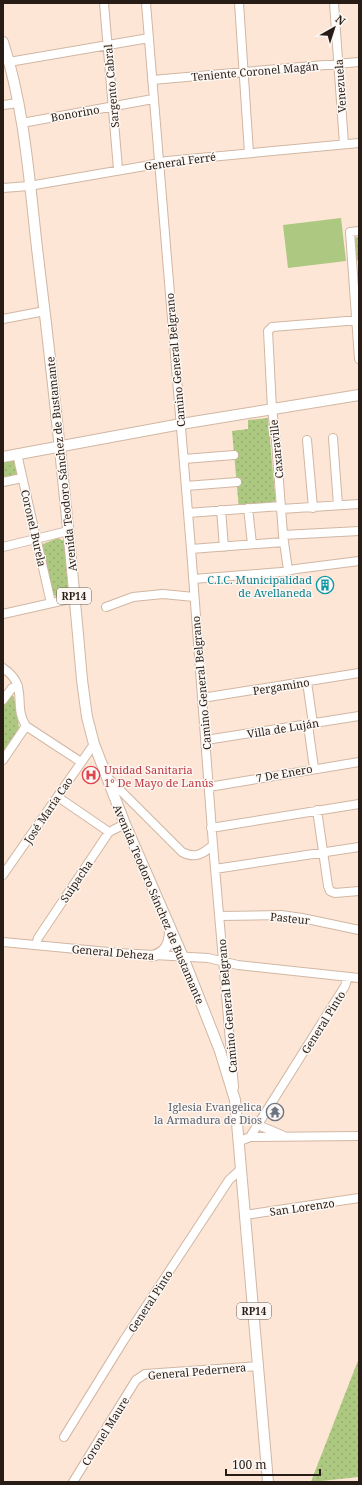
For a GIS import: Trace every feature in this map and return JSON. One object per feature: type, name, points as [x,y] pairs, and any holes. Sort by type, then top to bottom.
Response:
[{"type":"main road","name":"Avenida Teodoro Sánchez de Bustamante","points":[[3,42],[10,62],[22,123],[30,186],[60,447],[84,703],[94,744],[125,824],[183,957],[220,1051],[236,1100]]},
{"type":"main road","points":[[3,457],[272,408],[359,395]]},
{"type":"main road","points":[[152,956],[165,949],[170,940],[170,930]]},
{"type":"main road","name":"Camino General Belgrano","points":[[236,1100],[268,1482]]},
{"type":"street","name":"Sargento Cabral","points":[[104,3],[118,170]]},
{"type":"street","name":"Camino General Belgrano","points":[[146,3],[184,459],[213,845],[236,1100]]},
{"type":"street","points":[[239,3],[249,153]]},
{"type":"street","name":"Venezuela","points":[[334,3],[344,144]]},
{"type":"street","points":[[10,62],[149,38]]},
{"type":"street","name":"Teniente Coronel Magán","points":[[152,80],[359,62]]},
{"type":"street","name":"Bonorino","points":[[22,123],[153,99]]},
{"type":"street","points":[[3,105],[18,103]]},
{"type":"street","name":"General Ferré","points":[[3,188],[30,186],[159,162],[359,143]]},
{"type":"street","points":[[359,231],[350,232],[359,359]]},
{"type":"street","points":[[3,319],[45,311]]},
{"type":"street","name":"Caxaraville","points":[[288,570],[272,408],[267,335],[269,328],[272,327],[357,320]]},
{"type":"street","points":[[333,438],[338,505]]},
{"type":"street","points":[[307,440],[313,508]]},
{"type":"street","name":"Coronel Burela","points":[[17,454],[51,602]]},
{"type":"street","points":[[184,459],[234,455]]},
{"type":"street","points":[[3,482],[22,478]]},
{"type":"street","points":[[186,486],[237,482]]},
{"type":"street","points":[[188,513],[248,508],[313,508],[359,504]]},
{"type":"street","points":[[248,508],[252,544]]},
{"type":"street","points":[[220,510],[224,546]]},
{"type":"street","points":[[3,548],[68,531]]},
{"type":"street","points":[[191,549],[252,544],[284,538],[359,531]]},
{"type":"street","points":[[193,578],[281,572],[359,561]]},
{"type":"street","points":[[106,607],[133,597],[163,594],[194,597]]},
{"type":"street","points":[[3,614],[74,598]]},
{"type":"street","points":[[3,668],[14,676],[18,686],[22,716],[26,726],[80,762]]},
{"type":"street","name":"Pergamino","points":[[202,698],[359,673]]},
{"type":"street","points":[[307,682],[314,768]]},
{"type":"street","points":[[3,700],[12,688],[18,686]]},
{"type":"street","name":"Villa de Luján","points":[[206,740],[359,716]]},
{"type":"street","points":[[3,760],[26,726]]},
{"type":"street","name":"José María Cao","points":[[3,875],[58,797],[80,762],[94,744]]},
{"type":"street","name":"7 De Enero","points":[[209,787],[314,768],[359,762]]},
{"type":"street","points":[[106,775],[182,852],[196,856],[203,854],[213,845]]},
{"type":"street","points":[[58,797],[109,832]]},
{"type":"street","points":[[212,828],[359,804]]},
{"type":"street","points":[[317,810],[328,886],[332,893],[359,891]]},
{"type":"street","name":"Suipacha","points":[[36,945],[38,938],[109,832],[125,824]]},
{"type":"street","points":[[216,869],[359,847]]},
{"type":"street","name":"Pasteur","points":[[219,916],[281,916],[302,918],[359,930]]},
{"type":"street","name":"General Deheza","points":[[3,942],[223,961]]},
{"type":"street","points":[[223,961],[238,965],[359,978]]},
{"type":"street","name":"General Pinto","points":[[250,1138],[345,986],[348,977]]},
{"type":"street","points":[[258,1124],[284,1136]]},
{"type":"street","points":[[240,1141],[250,1138],[284,1136],[359,1136]]},
{"type":"street","name":"General Pinto","points":[[64,1437],[124,1340],[229,1180],[241,1169]]},
{"type":"street","name":"San Lorenzo","points":[[245,1215],[359,1198]]},
{"type":"street","name":"General Pedernera","points":[[136,1380],[145,1374],[259,1366]]},
{"type":"street","name":"Coronel Maure","points":[[73,1482],[136,1380]]},
{"type":"green space","points":[[341,218],[346,261],[288,268],[283,225]]},
{"type":"green space","points":[[359,237],[359,260],[356,261],[354,238]]},
{"type":"green space","points":[[268,418],[276,506],[239,509],[232,431],[248,429],[248,420]]},
{"type":"green space","points":[[17,454],[22,478],[3,482],[3,457]]},
{"type":"green space","points":[[58,538],[64,541],[68,588],[62,597],[58,598],[53,594],[42,548],[43,544]]},
{"type":"green space","points":[[12,695],[14,697],[19,728],[3,753],[3,705]]},
{"type":"green space","points":[[359,1358],[359,1477],[311,1482],[312,1479]]},
{"type":"place","name":"C.I.C. Municipalidad de Avellaneda","points":[[325,585]]},
{"type":"place","name":"Unidad Sanitaria 1° De Mayo de Lanús","points":[[91,775]]},
{"type":"place","name":"Iglesia Evangelica la Armadura de Dios","points":[[275,1112]]}]
